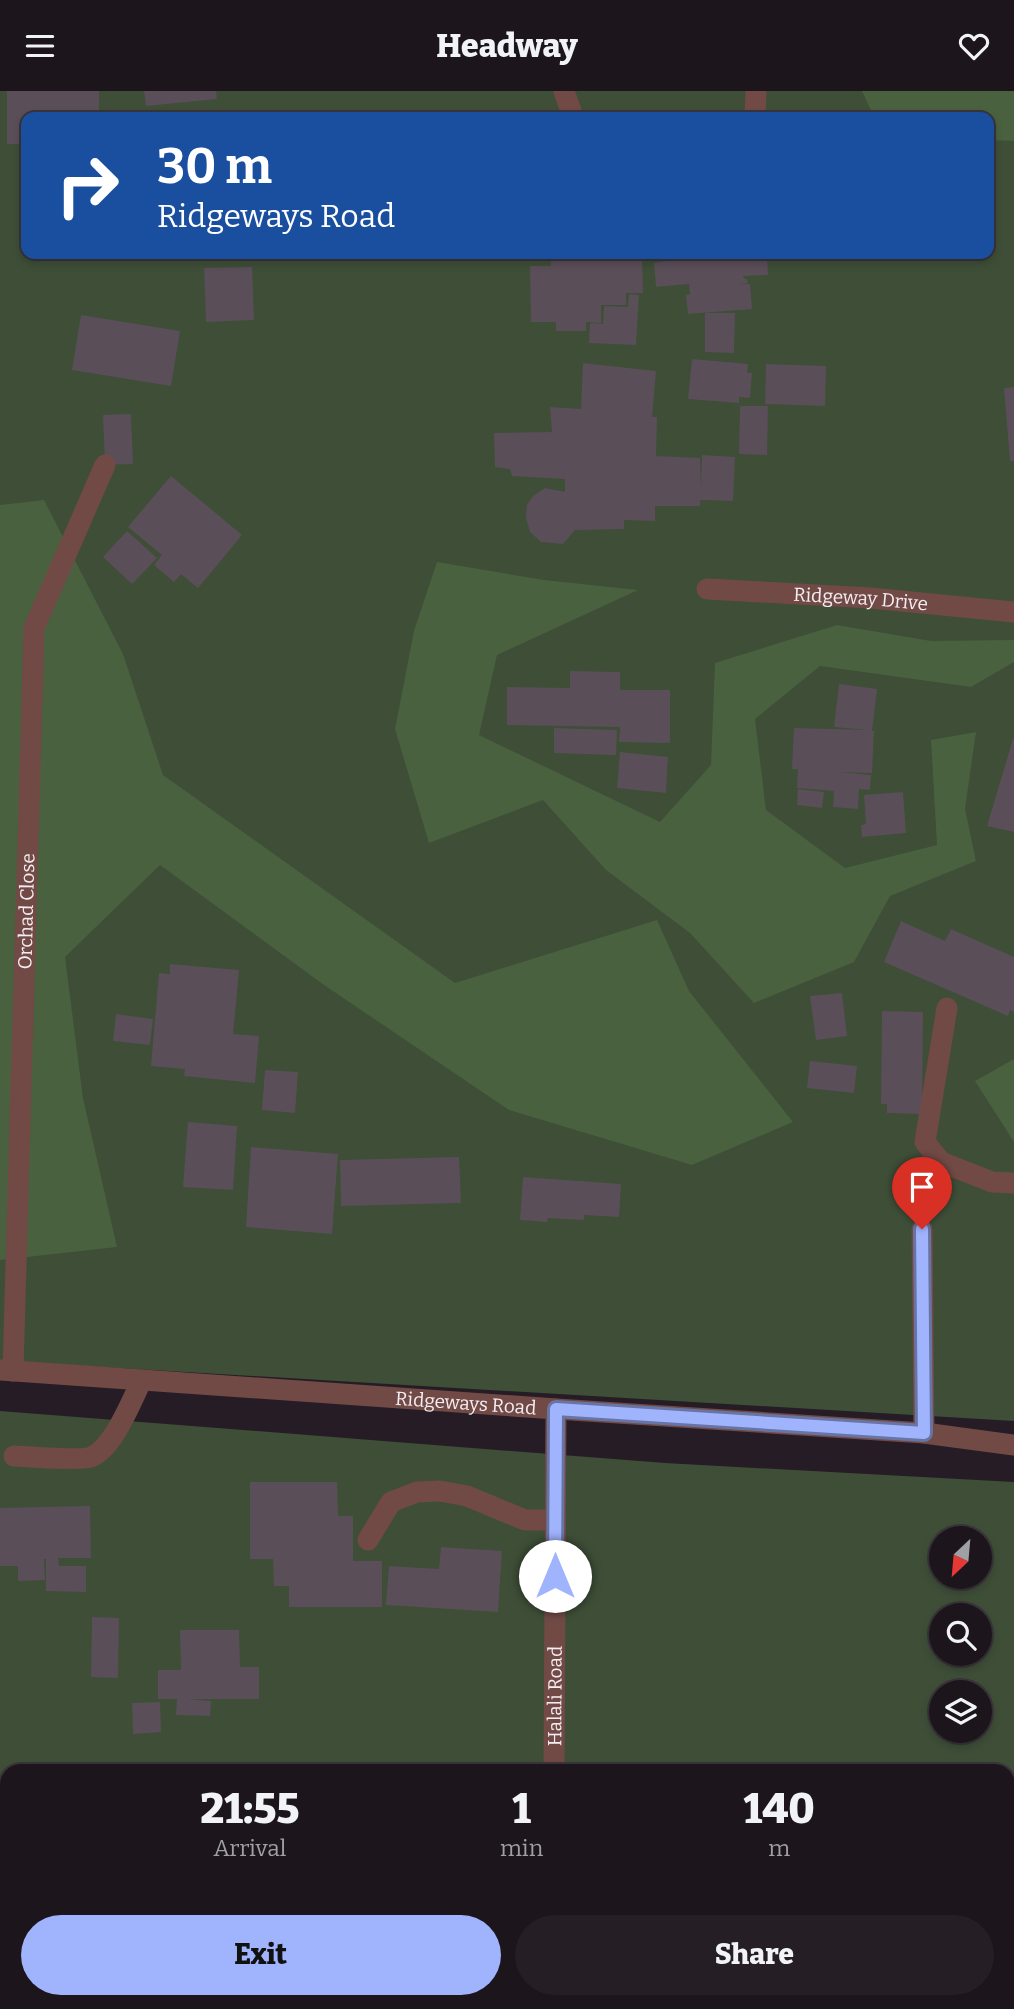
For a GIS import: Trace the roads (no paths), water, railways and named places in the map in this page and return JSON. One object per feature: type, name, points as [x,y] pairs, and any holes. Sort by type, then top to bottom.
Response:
[{"type":"street","points":[[564,91],[571,112]]},
{"type":"street","points":[[755,112],[756,91]]},
{"type":"street","name":"Orchad Close","points":[[6,1370],[34,628],[104,465]]},
{"type":"street","name":"Ridgeway Drive","points":[[707,589],[871,598],[1014,611]]},
{"type":"street","points":[[947,1009],[925,1142],[941,1162],[992,1182],[1014,1183]]},
{"type":"street","points":[[922,1229],[924,1433]]},
{"type":"street","name":"Ridgeways Road","points":[[6,1370],[924,1433],[1014,1445]]},
{"type":"street","points":[[14,1456],[90,1457],[104,1447],[116,1431],[142,1380]]},
{"type":"street","name":"Halali Road","points":[[554,1764],[556,1409]]},
{"type":"street","points":[[368,1540],[391,1502],[417,1492],[440,1491],[467,1496],[525,1520],[555,1520]]}]
